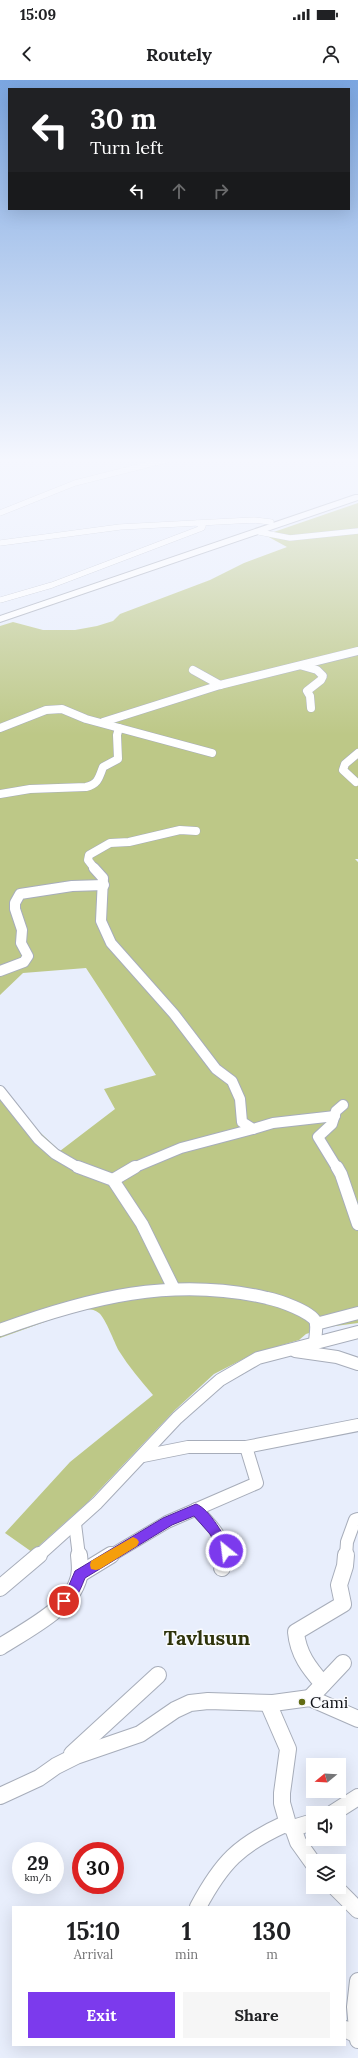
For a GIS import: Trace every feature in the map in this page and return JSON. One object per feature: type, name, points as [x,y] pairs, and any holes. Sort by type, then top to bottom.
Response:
[{"type":"highway","points":[[0,613],[187,550]]},
{"type":"highway","points":[[0,619],[205,550]]},
{"type":"street","points":[[0,600],[52,585],[142,550]]},
{"type":"street","points":[[103,722],[220,685],[303,666],[358,651]]},
{"type":"street","points":[[303,666],[317,670],[323,676],[321,680],[307,691],[310,696],[311,708]]},
{"type":"street","points":[[193,670],[220,685]]},
{"type":"street","points":[[0,728],[52,709],[64,710],[86,719],[103,722],[119,728],[135,731],[212,753]]},
{"type":"street","points":[[0,794],[24,790],[86,788],[95,785],[100,780],[103,768],[118,759],[116,735],[119,728]]},
{"type":"street","points":[[356,782],[343,770],[345,764],[358,753]]},
{"type":"street","points":[[196,831],[180,830],[129,842],[106,844],[90,854],[88,858],[102,875],[104,885],[101,921],[111,943],[174,1014],[216,1069],[232,1082],[240,1099],[242,1122],[253,1129]]},
{"type":"street","points":[[0,971],[24,962],[28,956],[21,943],[22,930],[15,908],[15,902],[20,894],[72,886],[104,885]]},
{"type":"street","points":[[0,1091],[38,1139],[55,1154],[84,1171],[112,1180],[142,1224],[174,1289]]},
{"type":"street","points":[[343,1105],[336,1110],[332,1125],[319,1135],[318,1140],[341,1174],[358,1224]]},
{"type":"street","points":[[112,1180],[158,1156],[207,1141],[277,1122],[335,1116]]},
{"type":"street","points":[[0,1330],[43,1314],[132,1293],[174,1289],[231,1290],[258,1295],[302,1310],[314,1317],[316,1324],[315,1344]]},
{"type":"street","points":[[316,1324],[358,1313]]},
{"type":"street","points":[[0,1588],[75,1524],[143,1456],[177,1418],[220,1380],[258,1358],[358,1332]]},
{"type":"street","points":[[290,1350],[337,1357],[358,1364]]},
{"type":"street","points":[[143,1456],[188,1447],[246,1447],[358,1425]]},
{"type":"street","points":[[80,1574],[167,1522],[257,1483],[246,1447]]},
{"type":"street","points":[[196,1509],[214,1530],[224,1547],[226,1556],[222,1568]]},
{"type":"street","points":[[323,1684],[307,1666],[296,1643],[296,1632],[343,1604],[338,1585],[345,1566],[347,1542],[355,1520],[358,1519]]},
{"type":"street","points":[[0,1647],[58,1607],[70,1595],[80,1574],[75,1524]]},
{"type":"street","points":[[310,1698],[343,1663]]},
{"type":"street","points":[[0,1796],[39,1778],[65,1760],[158,1676]]},
{"type":"street","points":[[65,1760],[140,1734],[175,1710],[190,1703],[208,1701],[268,1703],[310,1698],[358,1719]]},
{"type":"street","points":[[268,1703],[288,1749],[282,1793],[284,1814],[298,1842],[307,1854]]},
{"type":"street","points":[[344,1806],[358,1797]]},
{"type":"street","points":[[199,1906],[218,1870],[234,1853],[252,1841],[282,1825],[291,1826],[306,1823]]},
{"type":"street","points":[[342,1894],[358,1910]]},
{"type":"street","points":[[353,2035],[358,1981]]},
{"type":"green space","points":[[278,550],[358,550],[358,859],[355,859],[358,862],[358,1323],[328,1327],[306,1334],[299,1340],[255,1353],[214,1374],[175,1410],[88,1502],[32,1552],[5,1533],[70,1462],[153,1395],[123,1357],[102,1316],[94,1310],[78,1310],[0,1338],[0,1085],[30,1123],[60,1151],[115,1109],[104,1089],[156,1075],[86,968],[23,973],[0,995],[0,626],[13,622],[43,630],[75,630],[97,626],[113,621],[120,614],[210,580],[244,563]]},
{"type":"slow traffic","points":[[96,1565],[133,1542]]},
{"type":"place","name":"Cami","points":[[302,1702]]},
{"type":"district","name":"Tavlusun","points":[[207,1637]]},
{"type":"route","points":[[64,1601],[70,1595],[78,1582],[80,1574],[167,1522],[196,1509],[214,1530],[226,1551]]}]
